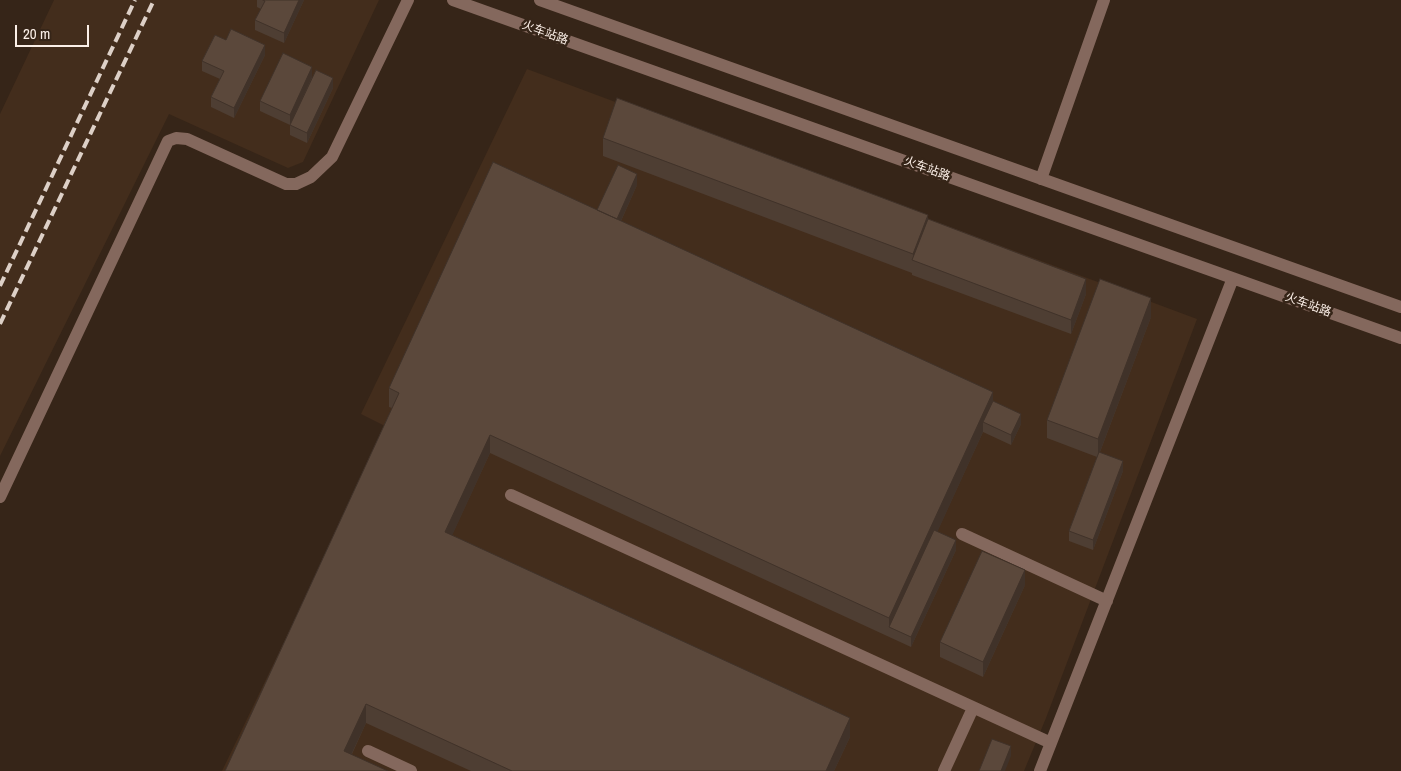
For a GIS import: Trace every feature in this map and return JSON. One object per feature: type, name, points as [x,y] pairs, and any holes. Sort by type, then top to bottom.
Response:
[{"type":"street","points":[[0,497],[168,141],[176,138],[187,139],[286,184],[296,184],[311,177],[332,157],[408,0]]},
{"type":"street","name":"火车站路","points":[[453,0],[1401,338]]},
{"type":"street","points":[[540,0],[1401,307]]},
{"type":"street","points":[[1041,179],[1104,0]]},
{"type":"street","points":[[1040,771],[1232,278]]},
{"type":"street","points":[[511,495],[1051,743]]},
{"type":"street","points":[[962,534],[1106,601]]},
{"type":"street","points":[[944,771],[973,708]]},
{"type":"street","points":[[368,751],[411,771]]},
{"type":"shaded area","points":[[54,0],[379,0],[303,162],[288,168],[169,114],[0,456],[0,114]]},
{"type":"shaded area","points":[[527,69],[1197,319],[1046,718],[1024,771],[222,771],[387,427],[361,414]]},
{"type":"building","points":[[263,0],[299,0],[284,33],[255,20],[265,1]]},
{"type":"building","points":[[231,29],[265,45],[234,108],[211,97],[224,71],[202,61],[215,35],[226,40]]},
{"type":"building","points":[[283,53],[312,67],[290,115],[260,101]]},
{"type":"building","points":[[316,70],[333,78],[307,133],[290,125]]},
{"type":"building","points":[[617,98],[928,215],[913,254],[603,138]]},
{"type":"building","points":[[493,162],[993,392],[889,618],[490,435],[445,532],[850,718],[826,771],[512,771],[366,704],[344,751],[388,771],[225,771],[399,393],[389,388]]},
{"type":"building","points":[[618,165],[637,174],[617,219],[597,210]]},
{"type":"building","points":[[928,219],[1086,279],[1071,320],[912,260]]},
{"type":"building","points":[[1100,279],[1151,298],[1098,439],[1047,420]]},
{"type":"building","points":[[993,401],[1021,414],[1011,435],[983,422]]},
{"type":"building","points":[[1099,452],[1123,461],[1093,540],[1069,531]]},
{"type":"building","points":[[934,530],[956,540],[911,637],[889,627]]},
{"type":"building","points":[[982,551],[1025,570],[983,662],[940,642]]},
{"type":"building","points":[[992,739],[1011,746],[1001,771],[979,771]]},
{"type":"railway","points":[[0,286],[135,0]]},
{"type":"railway","points":[[0,324],[154,0]]}]
